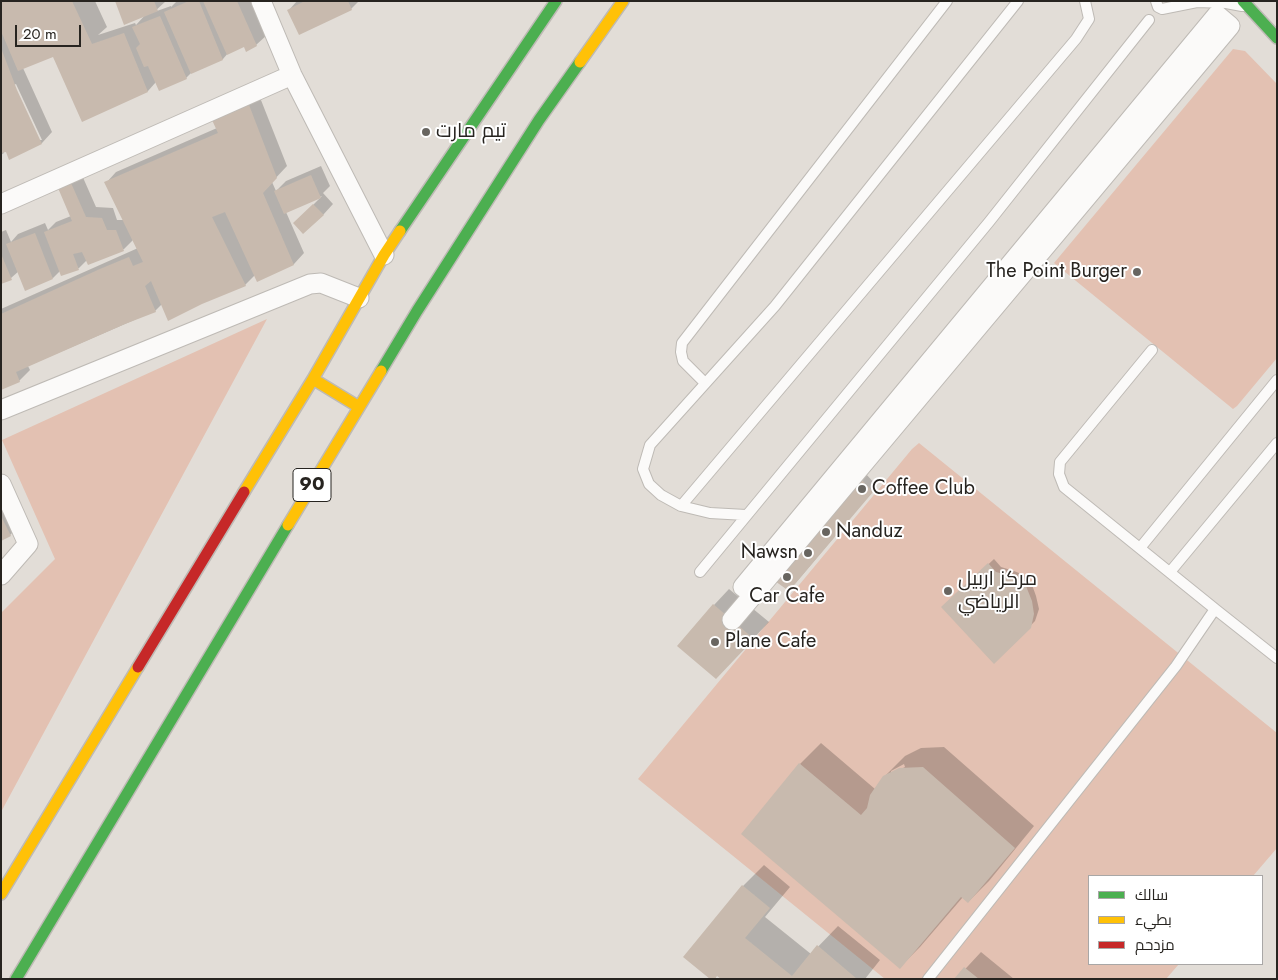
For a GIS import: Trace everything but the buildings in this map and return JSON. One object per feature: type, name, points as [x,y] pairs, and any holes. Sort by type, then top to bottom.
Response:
[{"type":"highway","points":[[1,894],[312,379],[384,255],[556,1]]},
{"type":"highway","name":"90","points":[[16,979],[417,311],[539,120],[623,1]]},
{"type":"highway","points":[[1246,5],[1277,38]]},
{"type":"highway","points":[[312,379],[359,407]]},
{"type":"street","points":[[261,1],[292,75],[384,255]]},
{"type":"street","points":[[732,620],[754,594],[1230,26],[1217,15],[743,587],[754,594]]},
{"type":"street","points":[[1,204],[292,75]]},
{"type":"street","points":[[1,410],[310,284],[321,283],[358,298]]},
{"type":"street","points":[[1,484],[28,544],[1,575]]},
{"type":"lane","points":[[705,383],[683,361],[682,343],[947,1]]},
{"type":"lane","points":[[746,516],[710,513],[681,506],[661,495],[649,484],[643,469],[650,445],[775,306],[1018,1]]},
{"type":"lane","points":[[681,506],[1076,39],[1089,19],[1084,1]]},
{"type":"lane","points":[[700,572],[988,222],[1149,20],[1158,4],[1197,2],[1246,5]]},
{"type":"lane","points":[[1152,350],[1060,462],[1059,474],[1064,487],[1277,658]]},
{"type":"lane","points":[[1140,548],[1277,380]]},
{"type":"lane","points":[[1170,572],[1277,443]]},
{"type":"lane","points":[[928,979],[1176,666],[1215,609]]},
{"type":"shaded area","points":[[1233,49],[1245,51],[1277,84],[1277,358],[1233,409],[1054,263]]},
{"type":"shaded area","points":[[267,319],[1,812],[1,613],[55,559],[2,440]]},
{"type":"shaded area","name":"مركز اربيل الرياضي","points":[[919,443],[1277,733],[1277,848],[1254,875],[1088,875],[1088,965],[1178,965],[1166,979],[885,979],[638,779],[912,449]]},
{"type":"traffic: fast","points":[[400,231],[556,1]]},
{"type":"traffic: fast","points":[[1243,1],[1277,38]]},
{"type":"traffic: fast","points":[[381,371],[539,120],[580,62]]},
{"type":"traffic: fast","points":[[16,979],[288,525]]},
{"type":"traffic: slow","points":[[580,62],[623,1]]},
{"type":"traffic: slow","points":[[244,492],[400,231]]},
{"type":"traffic: slow","points":[[288,525],[381,371]]},
{"type":"traffic: slow","points":[[313,379],[359,407]]},
{"type":"traffic: slow","points":[[1,894],[138,667]]},
{"type":"traffic: jam","points":[[138,667],[244,492]]},
{"type":"place","name":"تيم مارت","points":[[426,132]]},
{"type":"place","name":"The Point Burger","points":[[1137,272]]},
{"type":"place","name":"Coffee Club","points":[[862,489]]},
{"type":"place","name":"Nanduz","points":[[826,532]]},
{"type":"place","name":"Nawsn","points":[[808,553]]},
{"type":"place","name":"Car Cafe","points":[[787,577]]},
{"type":"place","name":"مركز اربيل الرياضي","points":[[948,591]]},
{"type":"place","name":"Plane Cafe","points":[[715,642]]}]
